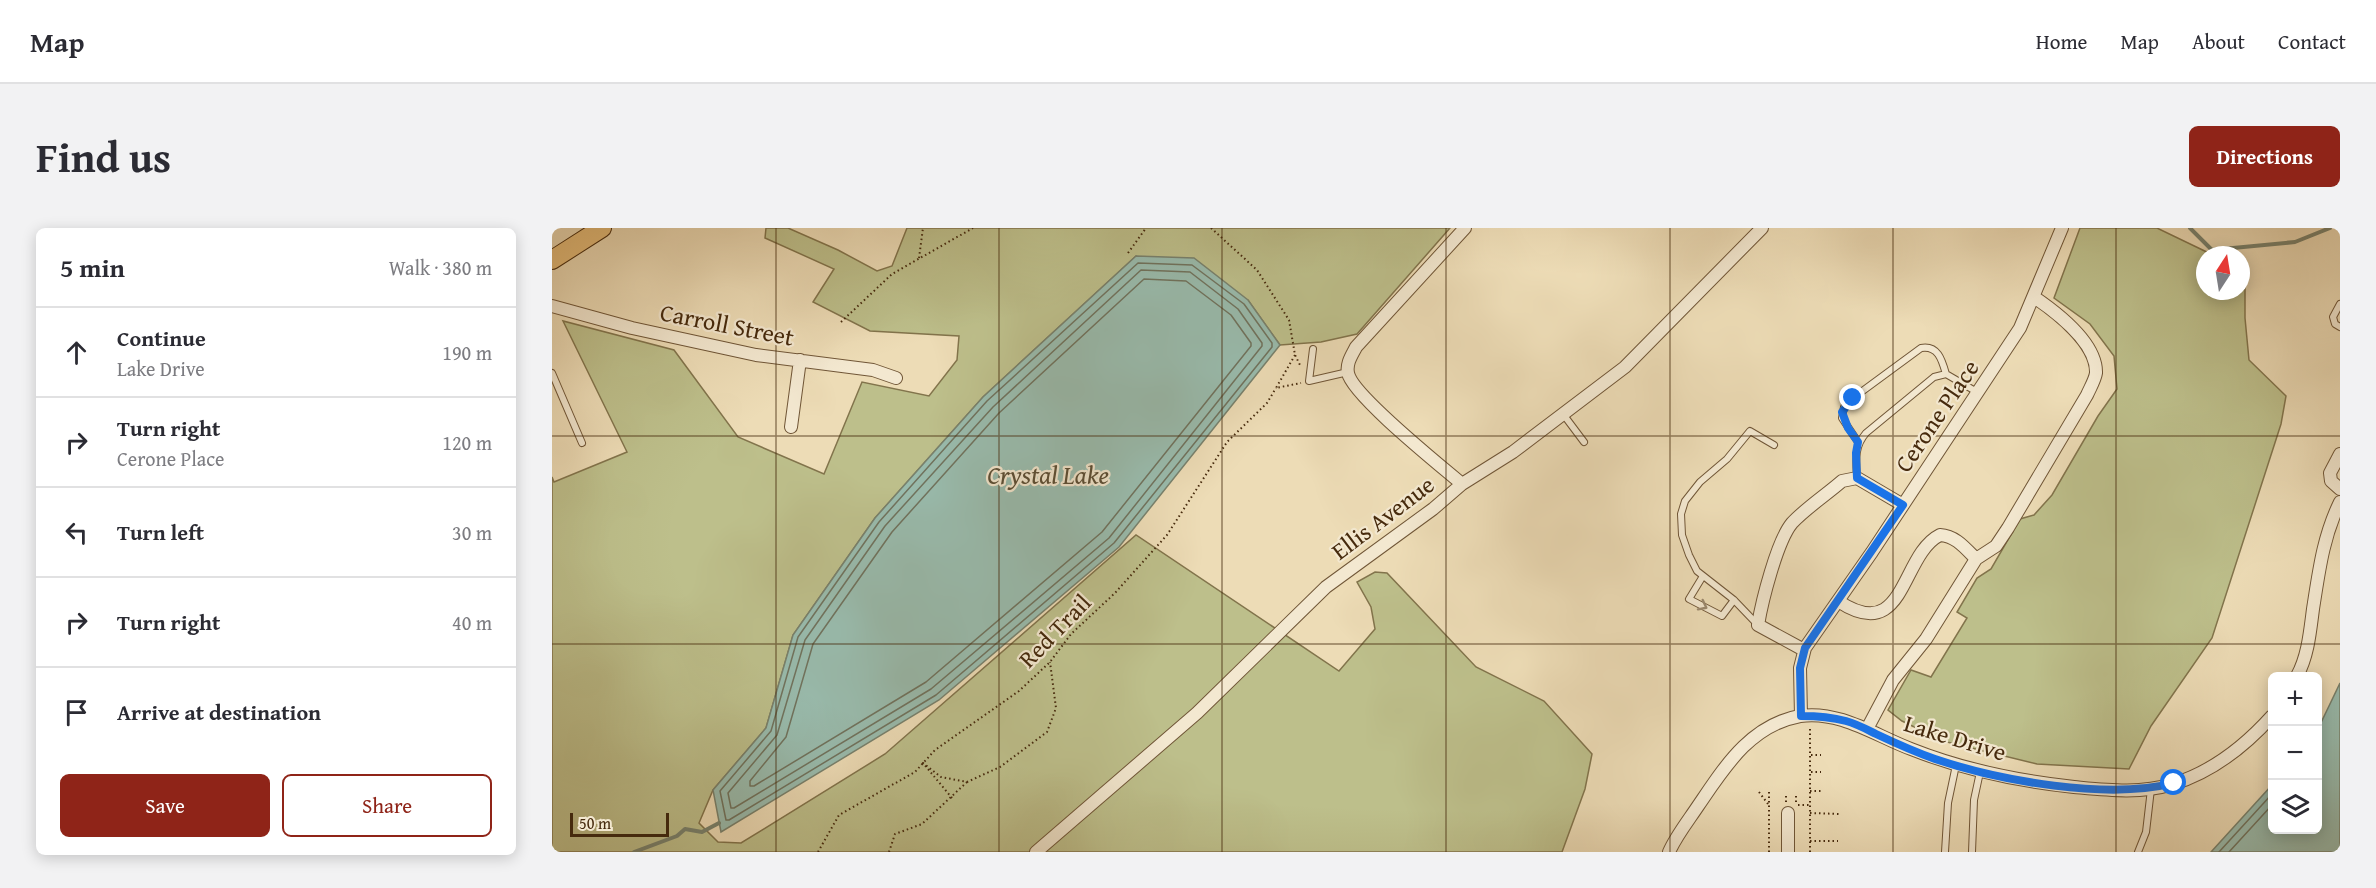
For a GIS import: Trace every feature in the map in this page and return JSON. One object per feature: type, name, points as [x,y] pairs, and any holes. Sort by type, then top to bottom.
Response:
[{"type":"main road","points":[[552,261],[602,228]]},
{"type":"street","points":[[1462,484],[1390,422],[1352,384],[1348,372],[1349,359],[1356,346],[1465,228]]},
{"type":"street","name":"Ellis Avenue","points":[[1036,852],[1197,713],[1326,586],[1433,509],[1462,484],[1513,452],[1625,367],[1762,228]]},
{"type":"street","name":"Cerone Place","points":[[1806,720],[1800,668],[1804,650],[2020,328],[2062,228]]},
{"type":"street","points":[[1867,729],[1893,680],[1926,639],[1976,559],[1996,546],[2087,395],[2096,375],[2095,360],[2085,342],[2054,310],[2034,297]]},
{"type":"street","name":"Carroll Street","points":[[552,306],[632,328],[756,355],[873,370],[896,378]]},
{"type":"street","points":[[791,427],[800,360]]},
{"type":"street","points":[[2340,454],[2330,472],[2331,481],[2340,489]]},
{"type":"street","points":[[1804,650],[1758,625],[1782,540],[1792,524],[1842,481],[1857,478],[1903,505]]},
{"type":"street","points":[[2298,672],[2308,644],[2320,560],[2328,525],[2340,502]]},
{"type":"street","points":[[1838,601],[1852,611],[1867,614],[1879,612],[1888,607],[1911,573],[1922,551],[1940,536],[1951,537],[1976,559]]},
{"type":"street","name":"Lake Drive","points":[[1669,852],[1716,779],[1739,749],[1753,737],[1779,722],[1832,718],[1849,721],[1903,746],[1980,772],[2036,783],[2114,791],[2151,789],[2174,783],[2209,769],[2238,750],[2268,720]]},
{"type":"street","points":[[1788,852],[1790,808]]},
{"type":"lane","points":[[2340,304],[2333,317],[2335,324],[2340,327]]},
{"type":"lane","points":[[1858,442],[1842,418],[1844,407],[1853,398],[1921,348],[1933,349],[1941,357],[1946,374]]},
{"type":"lane","points":[[1313,349],[1309,381],[1348,372]]},
{"type":"lane","points":[[552,374],[582,443]]},
{"type":"lane","points":[[1857,478],[1858,442],[1934,376],[1946,374],[1977,393]]},
{"type":"lane","points":[[1563,414],[1584,442]]},
{"type":"lane","points":[[1758,625],[1734,600],[1697,571],[1682,535],[1681,513],[1685,501],[1700,482],[1727,459],[1750,431],[1774,445]]},
{"type":"lane","points":[[1703,576],[1689,599],[1722,616],[1734,600]]},
{"type":"lane","points":[[1945,852],[1948,802],[1956,765]]},
{"type":"lane","points":[[1972,852],[1974,800],[1980,772]]},
{"type":"lane","points":[[2138,852],[2146,832],[2151,789]]},
{"type":"path","points":[[919,258],[923,228]]},
{"type":"path","points":[[841,322],[892,274],[973,228]]},
{"type":"path","points":[[1128,253],[1146,228]]},
{"type":"path","points":[[1211,228],[1257,270],[1289,320],[1295,355],[1309,381],[1276,388]]},
{"type":"path","name":"Red Trail","points":[[818,852],[839,815],[915,771],[935,750],[961,729],[982,718],[1019,691],[1050,662],[1071,634],[1114,594],[1167,535],[1227,442],[1267,403],[1295,355]]},
{"type":"path","points":[[889,852],[895,834],[922,824],[967,782],[1000,767],[1047,732],[1056,708],[1050,662]]},
{"type":"path","points":[[1806,720],[1811,755],[1810,852]]},
{"type":"path","points":[[1811,755],[1821,755]]},
{"type":"path","points":[[923,763],[941,777],[967,782]]},
{"type":"path","points":[[923,763],[952,798]]},
{"type":"path","points":[[1810,772],[1821,772]]},
{"type":"path","points":[[1810,791],[1821,791]]},
{"type":"path","points":[[1760,792],[1768,804]]},
{"type":"path","points":[[1768,792],[1769,852]]},
{"type":"path","points":[[1786,793],[1790,808]]},
{"type":"path","points":[[1790,808],[1796,793]]},
{"type":"path","points":[[1810,813],[1839,814]]},
{"type":"path","points":[[1810,841],[1838,840]]},
{"type":"green space","points":[[766,228],[788,228],[838,250],[877,271],[892,266],[907,228],[1450,228],[1357,334],[1321,342],[1280,345],[1248,300],[1136,256],[983,397],[875,518],[793,635],[766,728],[713,790],[699,823],[718,842],[741,843],[885,754],[1136,535],[1339,671],[1375,629],[1371,607],[1357,582],[1375,572],[1387,573],[1476,667],[1544,701],[1592,754],[1585,789],[1562,852],[552,852],[552,477],[554,482],[627,452],[563,321],[674,350],[738,437],[824,474],[862,382],[929,396],[957,360],[959,336],[870,331],[813,302],[834,269],[765,238]]},
{"type":"green space","points":[[2080,228],[2157,228],[2196,247],[2196,300],[2245,300],[2249,360],[2286,396],[2281,424],[2212,638],[2151,726],[2129,769],[2037,764],[1943,741],[1902,721],[1888,710],[1911,670],[1931,677],[1967,618],[1957,612],[1977,578],[1991,569],[2020,519],[2034,515],[2052,495],[2098,416],[2117,389],[2114,356],[2090,324],[2054,298]]},
{"type":"water","name":"Crystal Lake","points":[[1136,256],[1194,258],[1248,300],[1280,345],[1119,547],[939,700],[721,832],[713,790],[766,728],[793,635],[875,518],[983,397]]},
{"type":"water","points":[[2340,683],[2340,852],[2211,852],[2268,789],[2268,834],[2322,834],[2322,721]]},
{"type":"waterway","points":[[2190,228],[2212,250],[2295,242],[2330,228]]},
{"type":"waterway","points":[[634,852],[677,836],[685,829],[702,832],[719,823]]},
{"type":"route","points":[[1853,398],[1844,407],[1842,418],[1858,442],[1857,478],[1903,505],[1805,648],[1800,668],[1801,716],[1824,716],[1849,721],[1935,759],[1974,771],[2036,783],[2114,791],[2151,789],[2174,783]]}]
